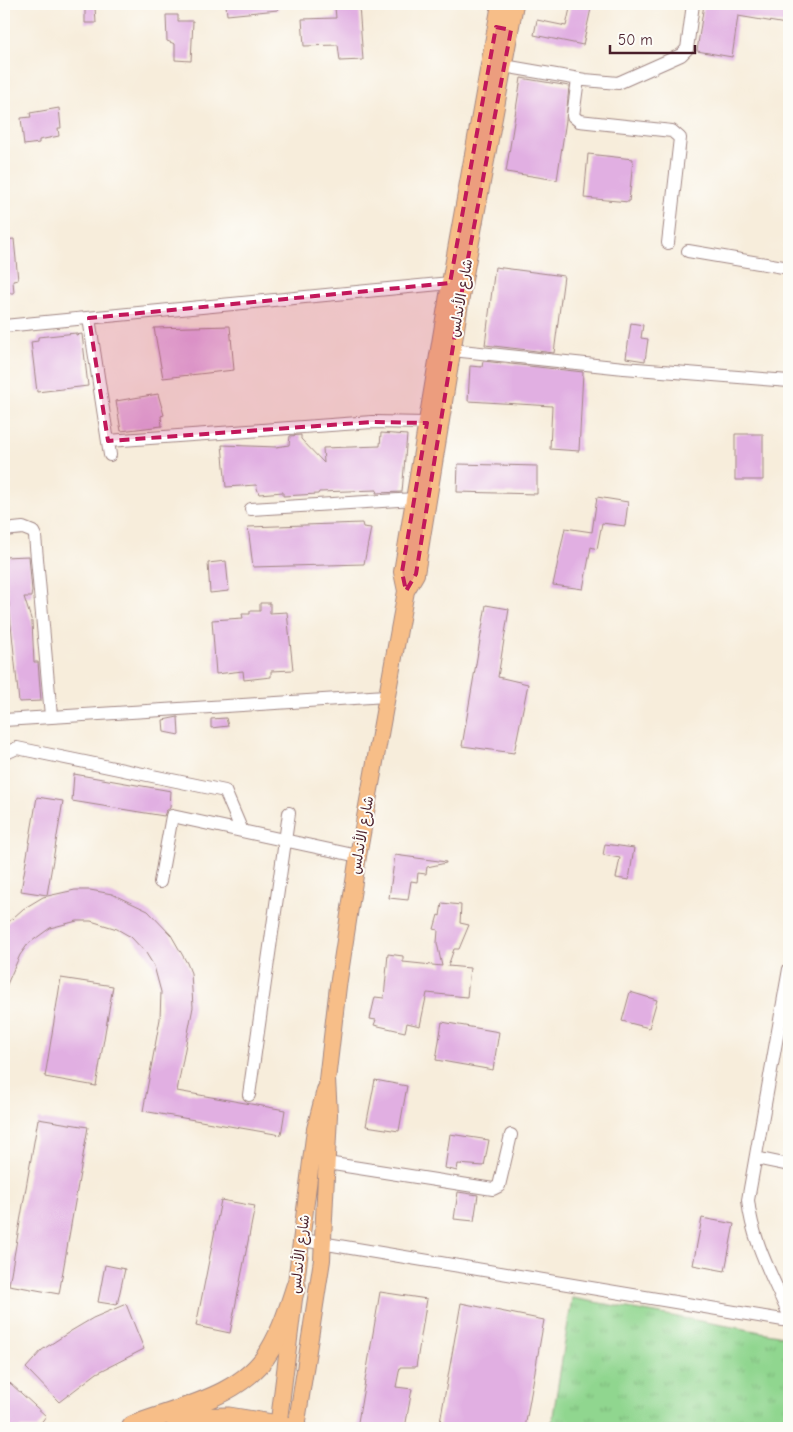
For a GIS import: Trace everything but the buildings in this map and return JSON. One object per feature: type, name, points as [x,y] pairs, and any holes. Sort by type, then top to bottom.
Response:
[{"type":"highway","points":[[129,1427],[220,1394],[254,1370],[270,1351],[286,1318],[296,1286]]},
{"type":"highway","points":[[129,1427],[162,1419],[194,1416],[228,1418],[287,1427]]},
{"type":"highway","points":[[182,1428],[230,1428]]},
{"type":"main road","name":"شارع الأندلس","points":[[287,1427],[323,1243],[329,1114],[328,1080],[338,986],[386,696],[406,591],[416,574],[452,350],[504,66],[504,28],[500,4]]},
{"type":"main road","name":"شارع الأندلس","points":[[406,591],[402,572],[416,499],[450,283],[504,28],[515,4]]},
{"type":"main road","name":"شارع الأندلس","points":[[287,1427],[296,1286],[317,1113],[328,1080]]},
{"type":"street","points":[[504,66],[578,79],[618,83],[682,55],[687,49],[693,4]]},
{"type":"street","points":[[578,79],[573,116],[579,120],[672,131],[680,138],[668,243]]},
{"type":"street","points":[[688,251],[789,268]]},
{"type":"street","points":[[4,326],[450,283]]},
{"type":"street","points":[[89,318],[110,456]]},
{"type":"street","points":[[452,350],[624,368],[789,381]]},
{"type":"street","points":[[108,441],[372,422],[427,423]]},
{"type":"street","points":[[251,509],[416,499]]},
{"type":"street","points":[[4,530],[23,528],[33,532],[35,536],[51,716]]},
{"type":"street","points":[[4,720],[386,696]]},
{"type":"street","points":[[4,754],[17,748],[225,791],[242,831]]},
{"type":"street","points":[[249,1095],[289,813]]},
{"type":"street","points":[[160,882],[172,816],[358,856]]},
{"type":"street","points":[[789,969],[748,1200],[750,1219],[758,1244],[789,1316]]},
{"type":"street","points":[[327,1163],[493,1189],[498,1186],[510,1135]]},
{"type":"street","points":[[756,1158],[789,1164]]},
{"type":"street","points":[[303,1240],[789,1321]]},
{"type":"highlighted area","points":[[496,27],[511,30],[463,285],[416,574],[406,591],[402,572],[427,423],[372,422],[108,441],[89,318],[450,283]]},
{"type":"green space","points":[[572,1298],[789,1337],[789,1428],[551,1428]]}]
